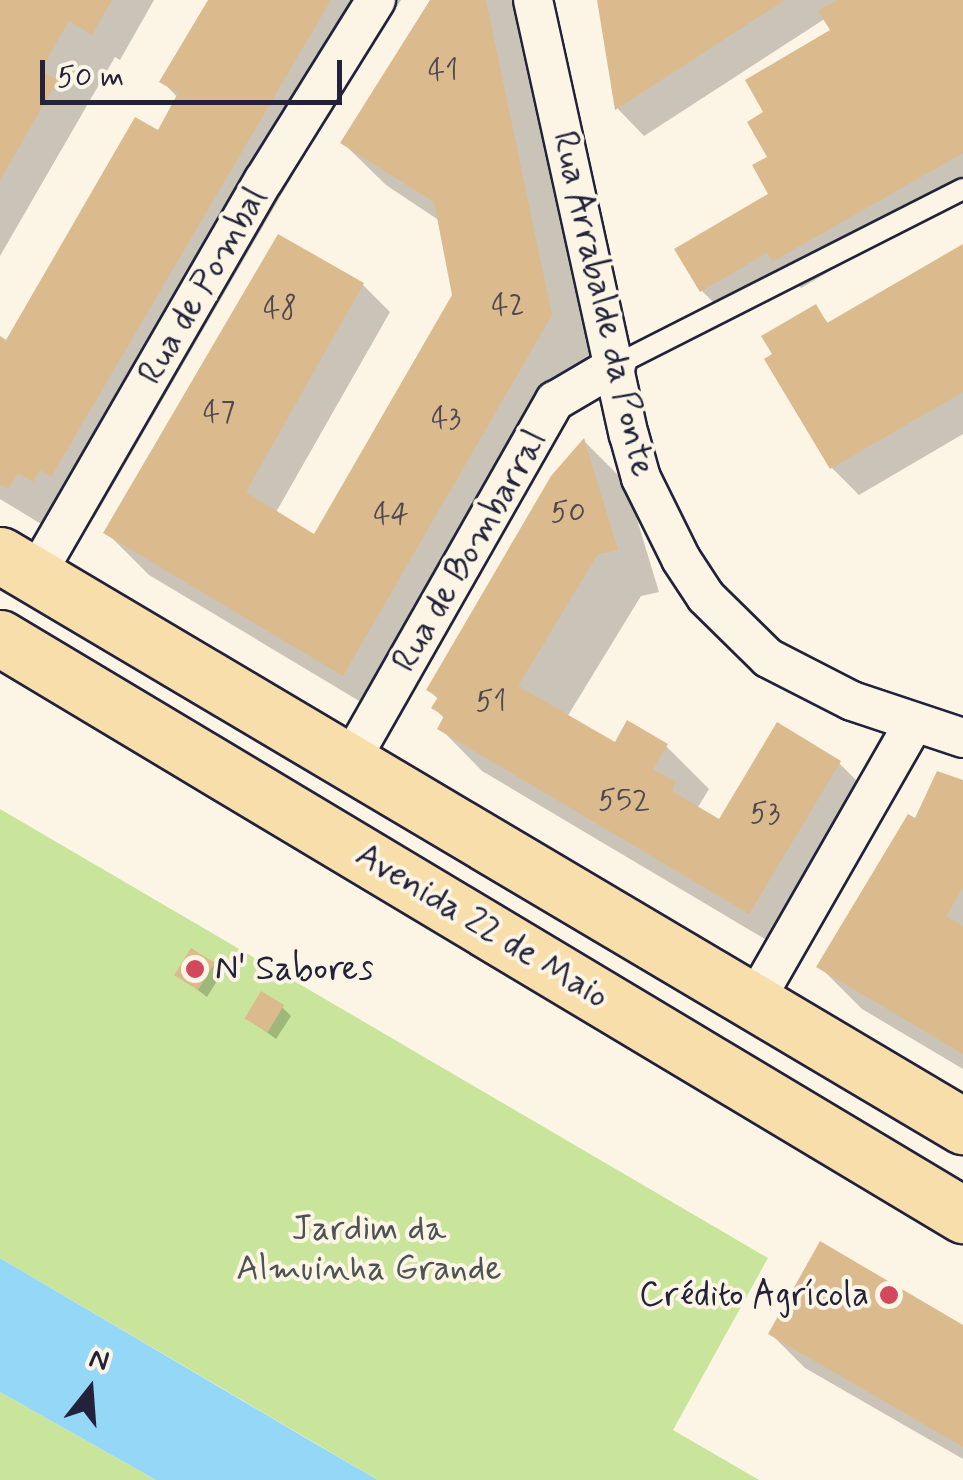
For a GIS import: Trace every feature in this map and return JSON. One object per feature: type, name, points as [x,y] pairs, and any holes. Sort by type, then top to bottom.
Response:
[{"type":"main road","name":"Avenida 22 de Maio","points":[[18,566],[963,1126]]},
{"type":"main road","name":"Avenida 22 de Maio","points":[[0,638],[963,1215]]},
{"type":"street","name":"Rua de Pombal","points":[[18,566],[376,0]]},
{"type":"street","name":"Rua Arrabalde da Ponte","points":[[533,0],[641,478],[680,559],[706,597],[768,658],[808,682],[963,738]]},
{"type":"street","name":"Rua de Bombarral","points":[[350,763],[555,402],[616,365]]},
{"type":"street","points":[[754,1002],[914,723]]},
{"type":"lane","points":[[616,365],[963,189]]},
{"type":"green space","name":"Jardim da Almuinha Grande","points":[[0,809],[768,1258],[673,1430],[759,1480],[378,1480],[0,1258]]},
{"type":"green space","points":[[0,1392],[156,1480],[0,1480]]},
{"type":"water","points":[[0,1258],[378,1480],[156,1480],[0,1392]]},
{"type":"building","points":[[0,0],[112,0],[92,35],[69,21],[41,70],[58,80],[0,180]]},
{"type":"building","points":[[208,0],[331,0],[51,477],[40,470],[33,482],[18,473],[8,489],[0,485],[0,336],[6,340],[135,117],[158,130],[178,93],[159,82]]},
{"type":"building","points":[[430,0],[486,0],[552,315],[343,676],[103,533],[278,234],[364,283],[246,492],[314,534],[452,295],[434,202],[340,143]]},
{"type":"building","points":[[597,0],[785,0],[615,110]]},
{"type":"building","points":[[836,0],[963,0],[963,153],[772,262],[767,253],[700,292],[674,249],[768,194],[752,165],[767,157],[747,122],[763,112],[745,80],[830,30],[818,11]]},
{"type":"building","points":[[963,244],[963,392],[830,469],[764,359],[772,354],[761,336],[816,304],[827,323]]},
{"type":"building","points":[[584,438],[618,550],[598,554],[518,686],[615,742],[627,720],[668,744],[653,769],[676,782],[672,791],[719,819],[777,722],[841,761],[749,914],[437,729],[444,716],[431,708],[438,697],[426,690],[551,476]]},
{"type":"building","points":[[937,771],[963,780],[963,888],[946,916],[963,926],[963,1054],[816,967],[908,814],[915,818]]},
{"type":"building","name":"N' Sabores","points":[[191,948],[215,963],[198,990],[174,975]]},
{"type":"building","points":[[261,991],[284,1005],[268,1032],[245,1018]]},
{"type":"building","points":[[820,1241],[963,1325],[963,1447],[768,1334]]},
{"type":"place","name":"N' Sabores","points":[[195,969]]},
{"type":"place","name":"Crédito Agrícola","points":[[889,1295]]}]
